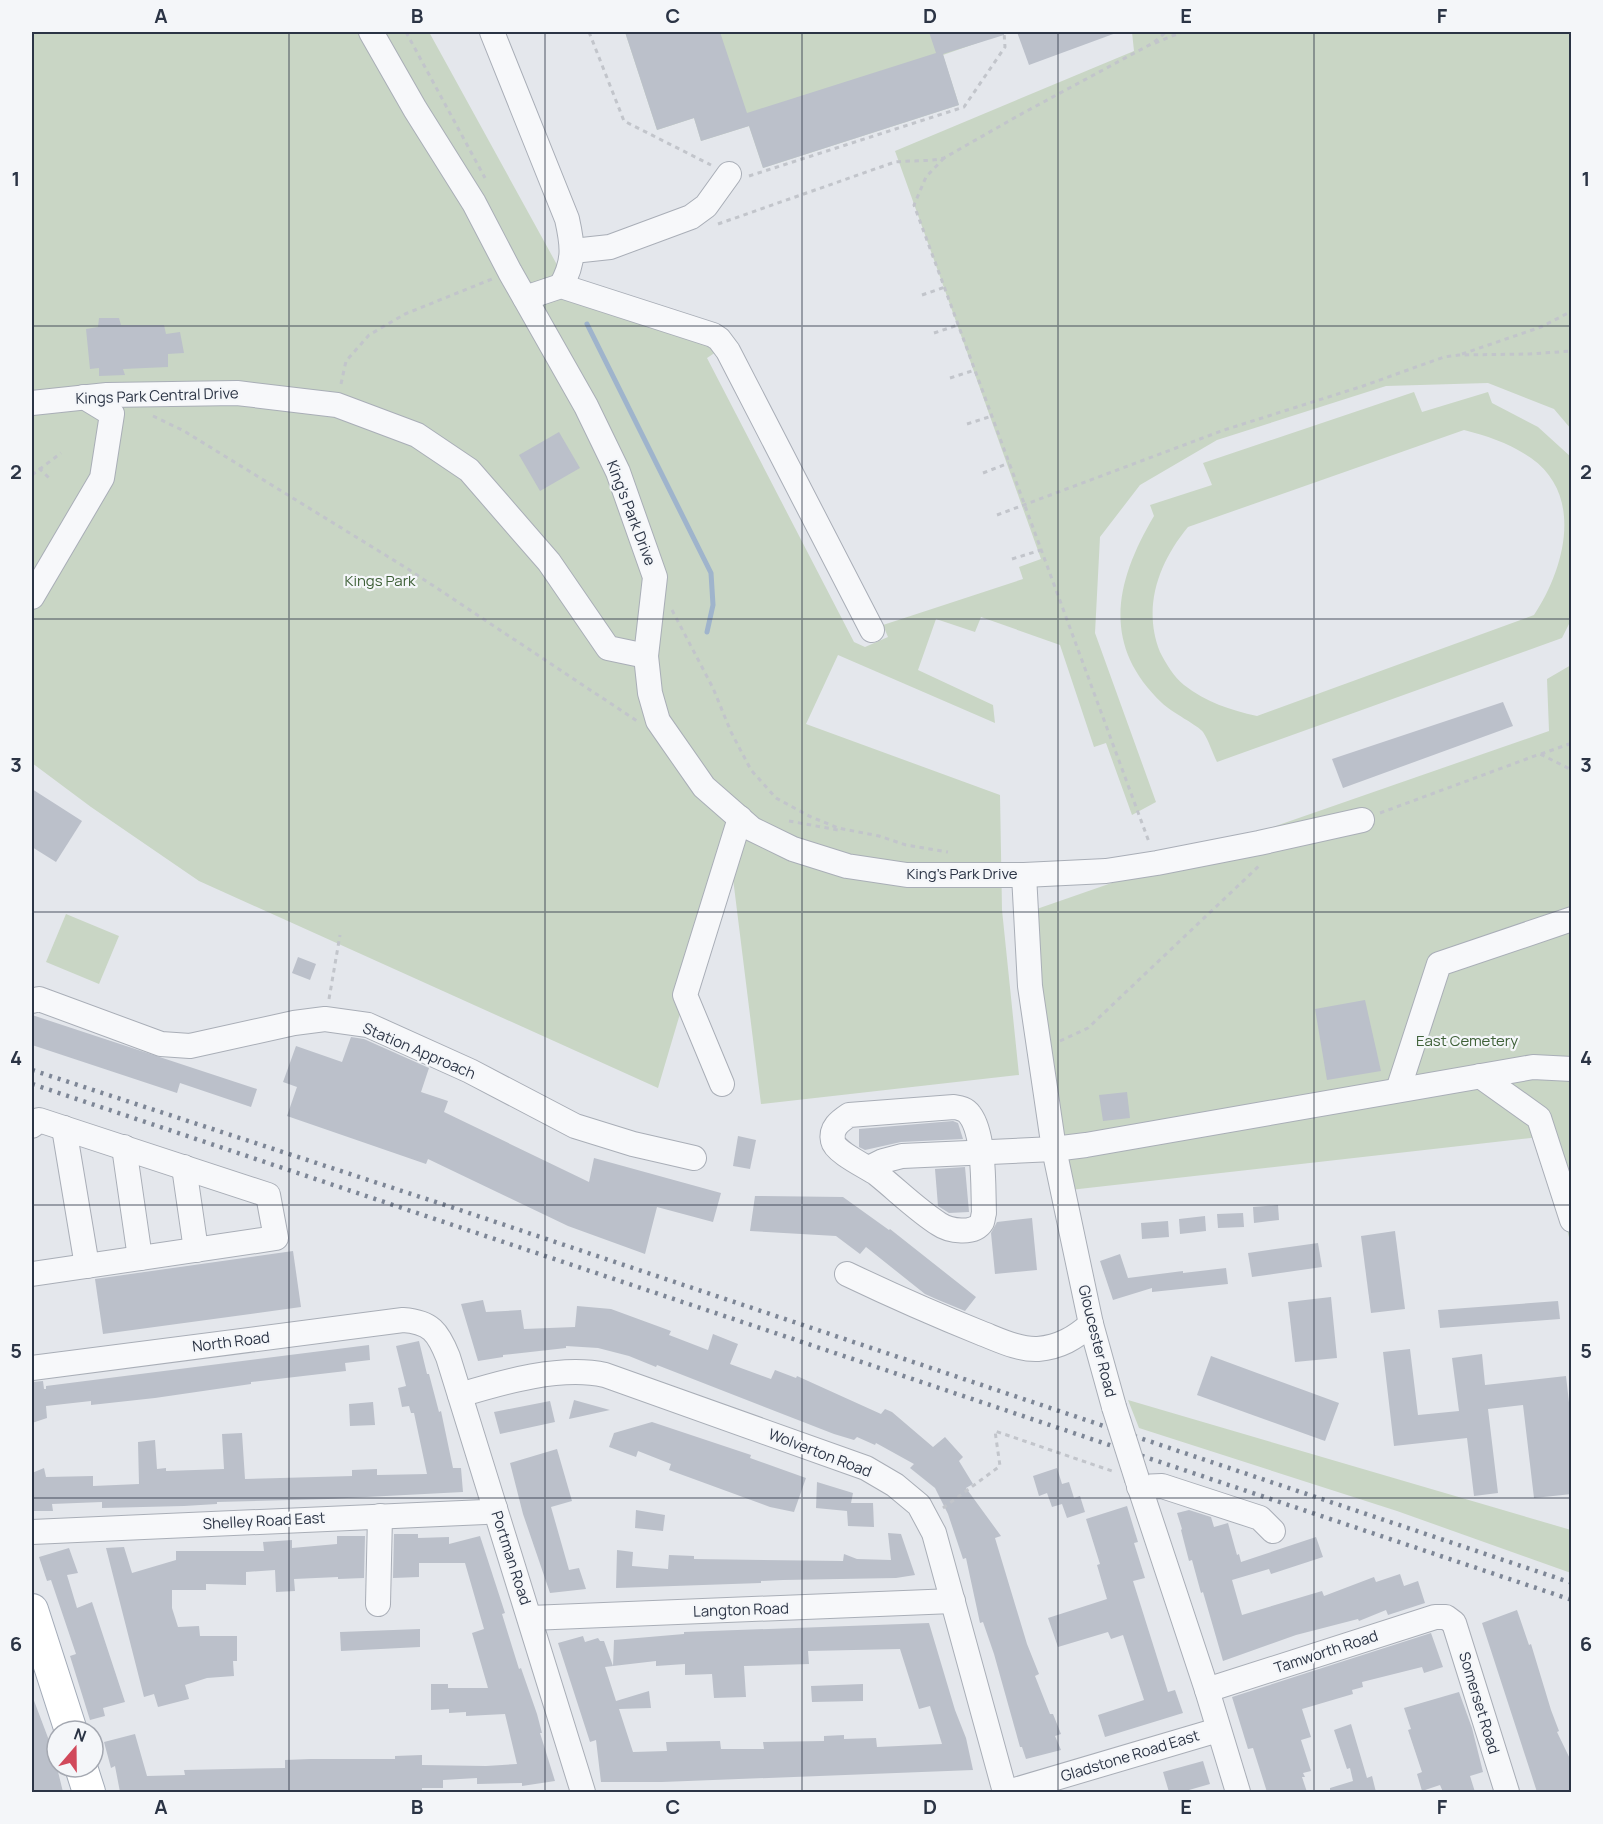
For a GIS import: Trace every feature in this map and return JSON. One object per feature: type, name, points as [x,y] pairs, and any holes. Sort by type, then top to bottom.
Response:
[{"type":"main road","points":[[32,1610],[67,1719]]},
{"type":"street","name":"King's Park Drive","points":[[371,32],[415,109],[474,202],[510,272],[586,406],[618,472],[655,577],[646,656],[650,693],[658,722],[704,787],[752,829],[793,849],[847,866],[907,875],[1024,875],[1106,871],[1157,863],[1362,820]]},
{"type":"street","points":[[492,32],[567,219],[573,251],[568,273],[561,286]]},
{"type":"street","points":[[573,251],[610,247],[691,218],[706,206],[729,174]]},
{"type":"street","points":[[525,298],[561,286],[713,334],[719,339],[728,351],[872,630]]},
{"type":"street","name":"Kings Park Central Drive","points":[[32,403],[107,395],[237,393],[338,405],[417,435],[469,470],[549,562],[608,648],[646,656]]},
{"type":"street","points":[[32,597],[102,478],[112,414],[84,397]]},
{"type":"street","points":[[722,1084],[685,995],[740,818]]},
{"type":"street","name":"Gloucester Road","points":[[1024,875],[1030,986],[1039,1052],[1054,1149],[1091,1324],[1114,1407],[1238,1792]]},
{"type":"street","points":[[1398,1090],[1439,964],[1572,918]]},
{"type":"street","name":"Station Approach","points":[[32,1001],[39,999],[161,1044],[190,1046],[294,1023],[326,1019],[368,1025],[470,1071],[575,1126],[633,1144],[694,1158]]},
{"type":"street","points":[[868,1168],[902,1156],[1054,1149],[1533,1067],[1572,1069]]},
{"type":"street","points":[[1480,1076],[1539,1118],[1572,1220]]},
{"type":"street","points":[[954,1107],[965,1110],[971,1116],[981,1152],[984,1213],[982,1222],[964,1231],[940,1226],[868,1168],[836,1147],[833,1141],[833,1130],[849,1115],[954,1107]]},
{"type":"street","points":[[32,1126],[39,1120],[268,1195],[276,1238],[32,1274]]},
{"type":"street","points":[[64,1128],[87,1266]]},
{"type":"street","points":[[124,1148],[140,1258]]},
{"type":"street","points":[[184,1167],[195,1250]]},
{"type":"street","points":[[847,1274],[916,1306],[1012,1345],[1036,1349],[1055,1346],[1068,1341],[1091,1324]]},
{"type":"street","name":"North Road","points":[[32,1368],[403,1320],[417,1321],[430,1327]]},
{"type":"street","name":"Portman Road","points":[[430,1327],[440,1337],[460,1395],[583,1792]]},
{"type":"street","name":"Wolverton Road","points":[[460,1395],[504,1381],[587,1371],[605,1375],[866,1468],[895,1485],[919,1505],[934,1533],[1006,1792]]},
{"type":"street","points":[[1138,1483],[1162,1486],[1260,1518],[1273,1531]]},
{"type":"street","name":"Shelley Road East","points":[[32,1532],[485,1512],[495,1508]]},
{"type":"street","points":[[378,1604],[380,1516]]},
{"type":"street","name":"Langton Road","points":[[530,1618],[953,1601]]},
{"type":"street","name":"Tamworth Road","points":[[1207,1690],[1435,1617],[1446,1617]]},
{"type":"street","name":"Somerset Road","points":[[1446,1617],[1454,1623],[1507,1792]]},
{"type":"street","name":"Gladstone Road East","points":[[1006,1792],[1218,1730]]},
{"type":"path","points":[[406,32],[490,187]]},
{"type":"path","points":[[589,32],[624,121],[740,179],[964,107],[1005,47],[1004,32]]},
{"type":"path","points":[[1154,43],[1166,32]]},
{"type":"path","points":[[716,225],[895,162],[912,160],[931,162],[944,158],[1154,43],[1182,32]]},
{"type":"path","points":[[944,158],[926,177],[914,205],[1157,863]]},
{"type":"path","points":[[338,405],[346,361],[369,335],[405,314],[510,272]]},
{"type":"path","points":[[922,294],[945,287]]},
{"type":"path","points":[[1459,355],[1541,327],[1572,311]]},
{"type":"path","points":[[934,333],[958,324]]},
{"type":"path","points":[[997,515],[1224,430],[1363,386],[1444,357],[1572,351]]},
{"type":"path","points":[[950,378],[975,370]]},
{"type":"path","points":[[153,416],[184,431],[408,569],[639,723]]},
{"type":"path","points":[[967,424],[992,416]]},
{"type":"path","points":[[32,474],[61,453]]},
{"type":"path","points":[[983,473],[1010,463]]},
{"type":"path","points":[[39,468],[51,480]]},
{"type":"path","points":[[1012,559],[1041,550]]},
{"type":"path","points":[[655,577],[713,688],[731,732],[751,770],[776,798],[809,816],[838,828],[879,836],[906,845],[958,854]]},
{"type":"path","points":[[1362,820],[1572,743]]},
{"type":"path","points":[[1540,754],[1572,770]]},
{"type":"path","points":[[783,820],[879,836]]},
{"type":"path","points":[[1039,1052],[1088,1028],[1262,863],[1282,837]]},
{"type":"path","points":[[326,1019],[340,935]]},
{"type":"path","points":[[927,1520],[1000,1466],[995,1431],[1138,1483]]},
{"type":"green space","name":"Kings Park","points":[[32,32],[429,32],[561,272],[713,335],[716,352],[707,358],[854,642],[865,647],[888,637],[883,625],[1023,579],[1019,567],[1041,559],[895,151],[1134,51],[1132,32],[1571,32],[1571,429],[1554,409],[1488,383],[1386,386],[1217,440],[1140,485],[1100,537],[1095,633],[1156,802],[1132,815],[1106,743],[1094,747],[1060,645],[981,617],[975,632],[936,619],[918,670],[993,705],[995,723],[838,655],[806,724],[1000,795],[1002,910],[1019,1075],[761,1104],[728,838],[709,916],[658,1088],[199,881],[91,807],[32,763]]},
{"type":"green space","points":[[625,32],[980,32],[983,41],[943,55],[959,105],[763,168],[749,126],[701,141],[694,118],[657,130]]},
{"type":"green space","points":[[1414,392],[1422,412],[1488,392],[1492,403],[1538,427],[1571,457],[1572,618],[1562,638],[1217,762],[1203,732],[1166,707],[1143,681],[1130,659],[1122,636],[1120,612],[1123,589],[1130,565],[1154,516],[1150,505],[1212,485],[1203,463]],"holes":[[[1464,430],[1507,445],[1531,458],[1548,474],[1558,492],[1564,513],[1564,534],[1560,556],[1554,577],[1534,615],[1257,716],[1210,701],[1192,691],[1174,674],[1160,652],[1155,635],[1153,602],[1162,570],[1188,527]]]},
{"type":"green space","name":"East Cemetery","points":[[1571,665],[1571,1244],[1540,1137],[1070,1190],[1031,911],[1549,731],[1547,679]]},
{"type":"green space","points":[[66,914],[119,936],[99,984],[46,962]]},
{"type":"green space","points":[[1128,1400],[1571,1530],[1571,1573],[1397,1511],[1139,1428]]},
{"type":"building","points":[[625,32],[720,32],[747,113],[936,53],[929,32],[1004,32],[1004,35],[943,54],[959,105],[763,168],[749,126],[701,141],[694,118],[657,130]]},
{"type":"building","points":[[1017,32],[1116,32],[1116,33],[1029,65]]},
{"type":"building","points":[[99,318],[119,318],[121,325],[164,325],[166,334],[180,332],[184,353],[168,354],[168,367],[123,369],[125,375],[99,376],[99,368],[90,369],[86,329],[98,327]]},
{"type":"building","points":[[559,432],[580,468],[540,491],[519,455]]},
{"type":"building","points":[[1503,702],[1513,726],[1343,788],[1332,759]]},
{"type":"building","points":[[32,789],[82,821],[56,862],[32,847]]},
{"type":"building","points":[[298,957],[316,964],[310,980],[292,973]]},
{"type":"building","points":[[1365,1000],[1381,1071],[1327,1080],[1315,1009]]},
{"type":"building","points":[[32,1015],[257,1089],[251,1107],[180,1083],[177,1093],[32,1045]]},
{"type":"building","points":[[351,1037],[364,1039],[429,1068],[421,1092],[448,1101],[444,1112],[589,1182],[594,1158],[721,1193],[713,1222],[657,1207],[645,1254],[568,1226],[428,1159],[426,1164],[287,1116],[297,1087],[283,1082],[296,1046],[342,1062]]},
{"type":"building","points":[[1127,1092],[1130,1118],[1103,1121],[1099,1095]]},
{"type":"building","points":[[953,1121],[958,1123],[963,1139],[901,1142],[865,1150],[859,1147],[859,1129]]},
{"type":"building","points":[[738,1136],[756,1140],[750,1169],[733,1166]]},
{"type":"building","points":[[965,1167],[969,1212],[949,1213],[938,1206],[935,1169]]},
{"type":"building","points":[[755,1196],[843,1197],[890,1229],[976,1297],[965,1311],[936,1299],[925,1294],[866,1247],[860,1254],[836,1236],[750,1231]]},
{"type":"building","points":[[1278,1205],[1279,1220],[1254,1223],[1253,1207]]},
{"type":"building","points":[[1243,1213],[1244,1227],[1218,1228],[1217,1214]]},
{"type":"building","points":[[1205,1216],[1206,1231],[1180,1234],[1179,1219]]},
{"type":"building","points":[[1032,1218],[1037,1270],[995,1274],[991,1233],[997,1222]]},
{"type":"building","points":[[1168,1221],[1169,1237],[1142,1239],[1141,1223]]},
{"type":"building","points":[[1395,1231],[1405,1309],[1371,1313],[1361,1236]]},
{"type":"building","points":[[1318,1243],[1322,1267],[1252,1277],[1248,1253]]},
{"type":"building","points":[[293,1251],[301,1307],[103,1334],[95,1279]]},
{"type":"building","points":[[1120,1254],[1128,1278],[1226,1268],[1228,1284],[1152,1292],[1152,1288],[1113,1300],[1100,1261]]},
{"type":"building","points":[[1331,1297],[1337,1358],[1295,1362],[1288,1302]]},
{"type":"building","points":[[483,1300],[486,1312],[521,1310],[524,1329],[575,1327],[577,1306],[611,1309],[671,1331],[669,1335],[708,1350],[713,1334],[738,1344],[730,1364],[771,1379],[775,1370],[796,1378],[797,1376],[881,1414],[885,1409],[892,1412],[933,1447],[945,1437],[963,1457],[959,1461],[973,1484],[966,1488],[1001,1536],[995,1538],[1027,1644],[1039,1674],[1035,1676],[1050,1714],[1053,1714],[1061,1734],[1055,1736],[1061,1750],[1026,1759],[1020,1747],[994,1654],[983,1622],[980,1623],[966,1558],[963,1559],[948,1514],[935,1488],[910,1468],[914,1464],[876,1443],[875,1445],[857,1437],[854,1440],[834,1434],[657,1365],[656,1367],[629,1356],[598,1348],[566,1346],[566,1348],[503,1355],[503,1357],[478,1361],[461,1304]]},
{"type":"building","points":[[1558,1301],[1560,1319],[1440,1328],[1438,1310]]},
{"type":"building","points":[[419,1341],[427,1374],[429,1374],[439,1412],[441,1411],[453,1468],[461,1468],[463,1492],[217,1502],[217,1504],[184,1506],[102,1508],[102,1502],[52,1504],[53,1511],[32,1511],[32,1473],[44,1468],[46,1477],[93,1476],[93,1486],[139,1484],[138,1442],[155,1440],[157,1469],[166,1468],[166,1471],[224,1469],[222,1434],[242,1433],[245,1479],[352,1476],[352,1470],[377,1469],[377,1475],[427,1474],[414,1413],[411,1413],[409,1406],[402,1407],[398,1388],[406,1386],[396,1346]]},
{"type":"building","points":[[369,1345],[370,1360],[345,1363],[346,1371],[251,1382],[251,1384],[155,1398],[91,1405],[91,1401],[46,1406],[47,1418],[32,1423],[32,1382],[43,1381],[44,1389],[46,1389],[46,1386]]},
{"type":"building","points":[[1410,1349],[1418,1415],[1459,1411],[1452,1358],[1482,1354],[1485,1385],[1566,1376],[1572,1429],[1572,1494],[1534,1498],[1523,1405],[1488,1409],[1498,1493],[1474,1496],[1467,1438],[1394,1446],[1383,1352]]},
{"type":"building","points":[[1211,1356],[1339,1403],[1325,1441],[1197,1395]]},
{"type":"building","points":[[574,1400],[610,1410],[569,1419]]},
{"type":"building","points":[[550,1401],[555,1422],[500,1434],[494,1412]]},
{"type":"building","points":[[373,1402],[375,1425],[350,1426],[349,1404]]},
{"type":"building","points":[[652,1422],[751,1455],[750,1458],[806,1478],[794,1512],[770,1507],[669,1470],[671,1464],[638,1451],[636,1457],[609,1447],[614,1433]]},
{"type":"building","points":[[557,1449],[572,1501],[551,1507],[569,1570],[579,1568],[586,1589],[550,1593],[523,1514],[510,1463]]},
{"type":"building","points":[[1057,1468],[1062,1484],[1069,1482],[1074,1498],[1080,1496],[1085,1512],[1067,1518],[1062,1504],[1052,1507],[1047,1493],[1039,1496],[1033,1476]]},
{"type":"building","points":[[817,1482],[853,1493],[851,1503],[873,1503],[874,1527],[848,1526],[847,1511],[816,1508]]},
{"type":"building","points":[[1127,1506],[1138,1542],[1134,1543],[1145,1578],[1133,1581],[1168,1692],[1175,1690],[1183,1713],[1105,1737],[1098,1715],[1144,1700],[1123,1635],[1111,1639],[1108,1632],[1058,1647],[1048,1618],[1107,1599],[1097,1565],[1100,1564],[1086,1519]]},
{"type":"building","points":[[636,1510],[665,1515],[663,1531],[635,1528]]},
{"type":"building","points":[[1189,1510],[1211,1517],[1214,1527],[1228,1523],[1241,1562],[1316,1537],[1323,1557],[1271,1574],[1269,1569],[1232,1580],[1242,1615],[1322,1591],[1324,1596],[1374,1577],[1376,1582],[1400,1574],[1404,1586],[1418,1581],[1425,1603],[1388,1615],[1386,1610],[1359,1621],[1358,1619],[1296,1635],[1223,1661],[1203,1592],[1201,1593],[1192,1560],[1189,1561],[1177,1513]]},
{"type":"building","points":[[888,1533],[901,1534],[915,1575],[896,1578],[783,1580],[761,1581],[761,1583],[616,1588],[617,1550],[633,1552],[632,1566],[668,1569],[669,1555],[694,1556],[694,1559],[843,1561],[844,1554],[857,1559],[891,1560]]},
{"type":"building","points":[[394,1534],[418,1534],[418,1538],[449,1537],[449,1544],[480,1536],[505,1613],[502,1614],[519,1669],[521,1668],[537,1714],[542,1733],[540,1733],[555,1781],[522,1786],[522,1783],[477,1784],[477,1778],[443,1780],[443,1788],[422,1788],[422,1790],[120,1792],[115,1766],[111,1768],[105,1742],[135,1734],[147,1776],[185,1775],[184,1770],[285,1768],[285,1760],[395,1759],[395,1756],[422,1755],[422,1765],[517,1764],[505,1714],[466,1716],[466,1712],[449,1713],[449,1709],[431,1710],[431,1684],[448,1684],[448,1688],[488,1688],[472,1633],[484,1629],[465,1563],[419,1563],[419,1577],[393,1578]]},
{"type":"building","points":[[337,1536],[365,1536],[364,1578],[294,1579],[295,1591],[276,1592],[275,1570],[246,1572],[246,1585],[206,1584],[206,1590],[172,1590],[172,1608],[178,1627],[199,1626],[200,1636],[237,1636],[237,1661],[233,1661],[234,1676],[207,1678],[185,1685],[189,1699],[158,1707],[154,1694],[144,1697],[106,1548],[124,1547],[132,1573],[176,1560],[176,1551],[264,1551],[263,1542],[292,1540],[292,1548],[337,1544]]},
{"type":"building","points":[[69,1548],[78,1573],[67,1575],[77,1608],[92,1602],[125,1702],[103,1708],[105,1716],[90,1719],[70,1656],[76,1654],[51,1580],[47,1581],[39,1557]]},
{"type":"building","points":[[1517,1610],[1529,1645],[1531,1644],[1559,1731],[1557,1732],[1572,1763],[1572,1790],[1537,1792],[1482,1623]]},
{"type":"building","points":[[929,1623],[955,1710],[966,1738],[973,1770],[662,1782],[601,1782],[596,1740],[590,1742],[558,1643],[583,1636],[585,1642],[598,1638],[604,1641],[613,1666],[614,1640],[684,1634],[684,1632]],"holes":[[[900,1649],[919,1709],[930,1706],[942,1744],[877,1747],[876,1738],[844,1739],[844,1735],[824,1736],[824,1741],[763,1742],[764,1749],[721,1749],[720,1741],[666,1742],[667,1751],[633,1752],[619,1709],[651,1708],[649,1691],[616,1701],[605,1667],[656,1661],[656,1666],[685,1664],[685,1675],[712,1674],[714,1698],[746,1697],[744,1666],[809,1664],[808,1651]]]},
{"type":"building","points":[[420,1629],[420,1647],[341,1651],[340,1632]]},
{"type":"building","points":[[1431,1633],[1443,1667],[1424,1673],[1422,1667],[1362,1682],[1363,1687],[1352,1690],[1353,1694],[1302,1709],[1311,1737],[1301,1740],[1311,1771],[1303,1773],[1305,1777],[1302,1777],[1307,1792],[1267,1792],[1253,1748],[1248,1749],[1232,1697]]},
{"type":"building","points":[[863,1684],[863,1701],[812,1702],[811,1686]]},
{"type":"building","points":[[1459,1692],[1472,1728],[1483,1772],[1470,1776],[1475,1792],[1443,1792],[1440,1785],[1422,1791],[1417,1774],[1422,1772],[1408,1730],[1411,1729],[1404,1708]]},
{"type":"building","points":[[32,1699],[45,1730],[45,1779],[60,1779],[63,1792],[32,1792]]},
{"type":"building","points":[[1351,1724],[1367,1778],[1372,1776],[1376,1792],[1330,1792],[1330,1788],[1353,1781],[1334,1730]]},
{"type":"building","points":[[1203,1761],[1210,1784],[1182,1792],[1169,1792],[1163,1772]]},
{"type":"waterway","points":[[587,324],[711,573],[713,605],[707,632]]},
{"type":"railway","points":[[32,1070],[451,1207],[1572,1583]]},
{"type":"railway","points":[[32,1084],[1572,1600]]}]
